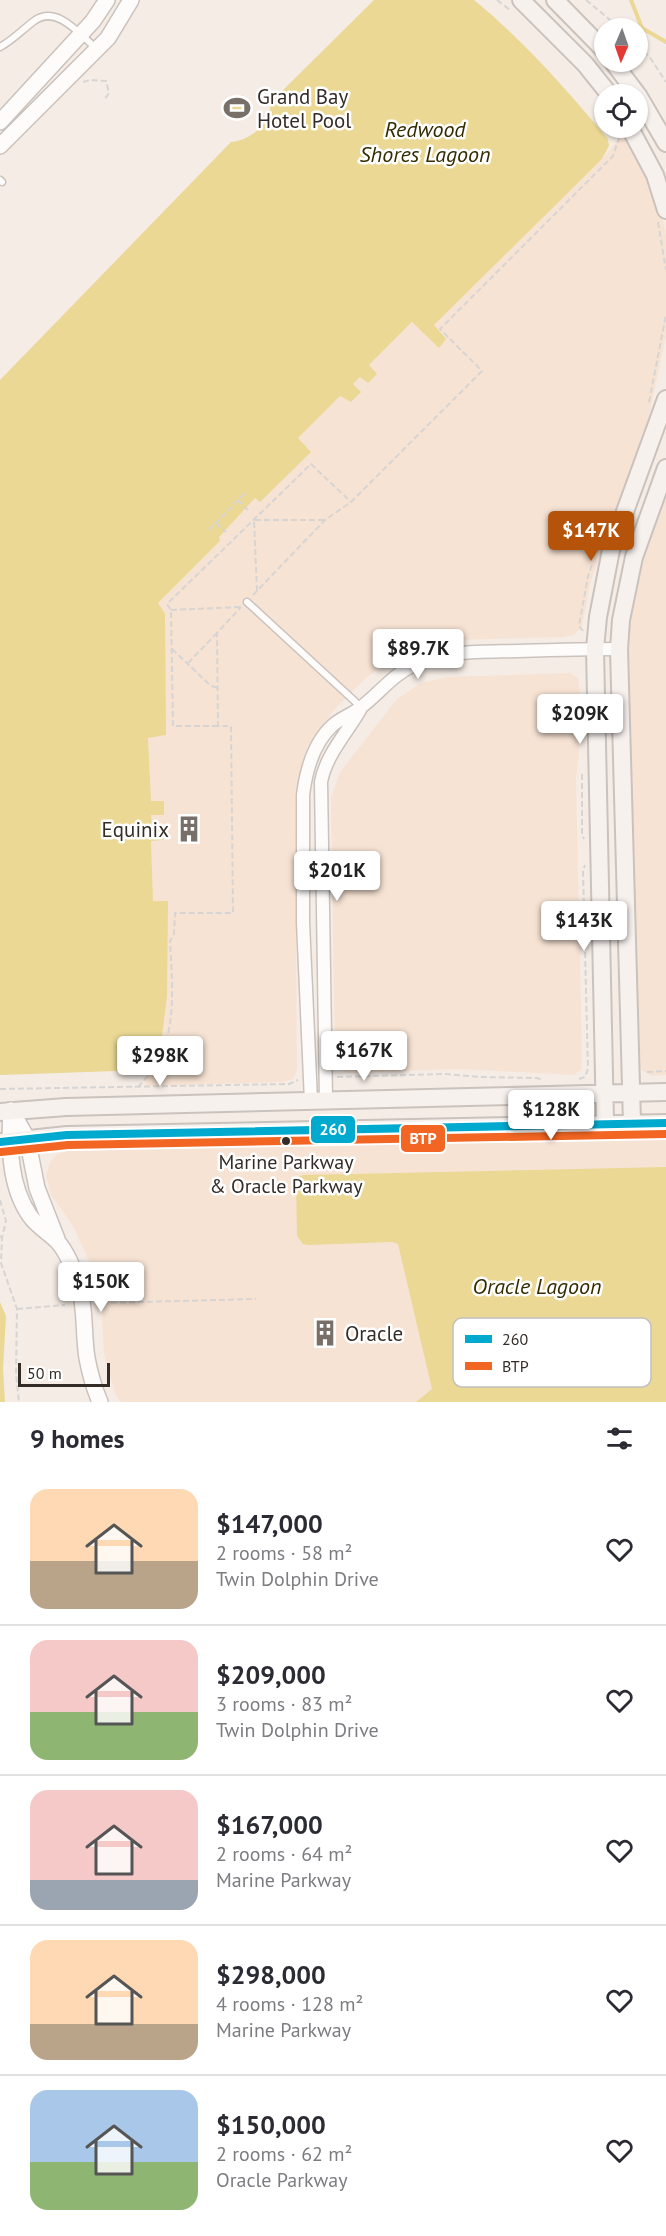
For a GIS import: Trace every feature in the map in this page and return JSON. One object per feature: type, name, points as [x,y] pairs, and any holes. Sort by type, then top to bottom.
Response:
[{"type":"main road","points":[[521,0],[585,64],[601,84]]},
{"type":"main road","points":[[555,0],[594,40]]},
{"type":"main road","points":[[621,72],[630,84]]},
{"type":"main road","points":[[648,112],[666,143]]},
{"type":"main road","points":[[635,138],[655,175],[666,210]]},
{"type":"main road","points":[[605,1122],[595,649],[598,617],[611,550],[666,399]]},
{"type":"main road","points":[[632,1123],[619,650],[621,620],[634,557],[666,468]]},
{"type":"main road","points":[[6,1111],[66,1107],[666,1092]]},
{"type":"main road","points":[[4,1141],[67,1135],[605,1122],[666,1123]]},
{"type":"street","points":[[0,122],[97,17],[107,0]]},
{"type":"street","points":[[0,146],[98,49],[115,29],[131,0]]},
{"type":"street","points":[[319,1100],[303,934],[303,795],[304,780],[312,755],[321,740],[333,726],[362,707],[385,684],[413,666],[437,657],[474,653],[619,650]]},
{"type":"street","points":[[319,1100],[321,782],[323,768],[362,707]]},
{"type":"street","points":[[6,1111],[27,1138],[38,1188],[58,1243]]},
{"type":"street","points":[[6,1111],[4,1141],[19,1194],[31,1217],[58,1243],[68,1257],[81,1294],[87,1357],[100,1402]]},
{"type":"lane","points":[[0,47],[13,40],[44,15],[63,19],[98,49]]},
{"type":"lane","points":[[247,602],[362,707]]},
{"type":"path","points":[[586,0],[608,18]]},
{"type":"path","points":[[648,56],[666,82]]},
{"type":"path","points":[[80,84],[90,80],[106,81],[110,93],[104,100]]},
{"type":"path","points":[[188,663],[325,520],[351,502],[482,371],[440,329],[613,156],[622,138]]},
{"type":"path","points":[[138,1087],[158,1062],[168,1031],[171,998],[170,941],[174,934],[175,913],[233,913],[231,726],[173,726],[171,610],[167,604],[311,464],[351,502]]},
{"type":"path","points":[[209,530],[246,492]]},
{"type":"path","points":[[238,500],[248,510]]},
{"type":"path","points":[[254,520],[325,520]]},
{"type":"path","points":[[254,520],[257,591]]},
{"type":"path","points":[[216,523],[226,532]]},
{"type":"path","points":[[171,610],[241,607]]},
{"type":"path","points":[[217,633],[218,726]]},
{"type":"path","points":[[172,649],[211,686],[218,688]]},
{"type":"path","points":[[574,1079],[585,1077],[588,1069],[583,871],[585,864]]},
{"type":"path","points":[[647,1072],[666,1071]]},
{"type":"path","points":[[337,1077],[446,1074],[537,1078],[545,1081]]},
{"type":"path","points":[[0,1089],[289,1084],[300,1078]]},
{"type":"path","points":[[0,1200],[6,1221],[1,1237],[2,1263],[17,1309],[16,1374],[19,1402]]},
{"type":"path","points":[[102,1303],[256,1299]]},
{"type":"path","points":[[17,1309],[65,1305]]},
{"type":"shaded area","points":[[620,138],[629,138],[659,202],[666,234],[666,336],[644,439],[591,580],[582,626],[574,635],[564,637],[451,640],[414,647],[389,660],[365,679],[334,710],[307,747],[295,793],[297,1070],[293,1079],[283,1082],[146,1086],[145,1070],[162,1036],[168,901],[153,902],[151,841],[163,840],[151,825],[151,815],[164,815],[164,801],[151,801],[149,786],[148,738],[165,735],[158,603],[220,541],[218,537],[255,497],[260,501],[310,452],[298,438],[340,396],[351,402],[360,392],[353,384],[360,377],[368,383],[368,366],[413,322],[439,347],[433,326],[602,159]]},
{"type":"shaded area","points":[[666,487],[666,1075],[652,1076],[639,1069],[634,1056],[636,910],[630,862],[626,688],[632,588]]},
{"type":"shaded area","points":[[570,673],[578,678],[580,694],[580,743],[576,779],[581,1070],[574,1075],[458,1069],[348,1073],[339,1070],[335,1059],[331,798],[340,772],[397,699],[421,683],[448,677]]},
{"type":"shaded area","points":[[656,1137],[666,1139],[666,1402],[121,1402],[116,1396],[104,1354],[101,1297],[90,1263],[73,1226],[51,1195],[46,1175],[50,1162],[57,1154],[69,1151]]},
{"type":"water","name":"Redwood Shores Lagoon","points":[[374,0],[474,0],[544,66],[594,122],[594,138],[607,138],[609,146],[602,159],[434,325],[446,339],[439,348],[412,322],[369,365],[377,374],[368,383],[360,377],[353,384],[361,392],[351,402],[340,396],[298,438],[311,452],[260,502],[255,498],[219,537],[220,541],[158,603],[165,614],[166,735],[148,738],[151,801],[164,801],[164,815],[151,815],[152,825],[163,825],[163,840],[151,841],[153,901],[168,901],[167,996],[162,1036],[145,1070],[0,1075],[0,380],[231,142],[246,138],[263,124],[271,102]]},
{"type":"water","name":"Grand Bay Hotel Pool","points":[[242,95],[249,102],[231,120],[224,114]]},
{"type":"water","name":"Oracle Lagoon","points":[[666,1167],[666,1402],[416,1402],[432,1389],[398,1244],[392,1242],[303,1244],[297,1236],[296,1182],[298,1177],[303,1175]]},
{"type":"water","points":[[0,1302],[6,1316],[3,1369],[5,1402],[0,1402]]},
{"type":"waterway","points":[[631,0],[642,28],[666,42]]},
{"type":"transit line","name":"260","points":[[0,1142],[67,1135],[666,1123]]},
{"type":"transit line","name":"BTP","points":[[1,1152],[68,1145],[666,1134]]},
{"type":"place","name":"Grand Bay Hotel Pool","points":[[237,108]]},
{"type":"place","name":"Equinix","points":[[189,829]]},
{"type":"place","name":"Marine Parkway & Oracle Parkway","points":[[286,1141]]},
{"type":"place","name":"Oracle","points":[[325,1333]]}]
